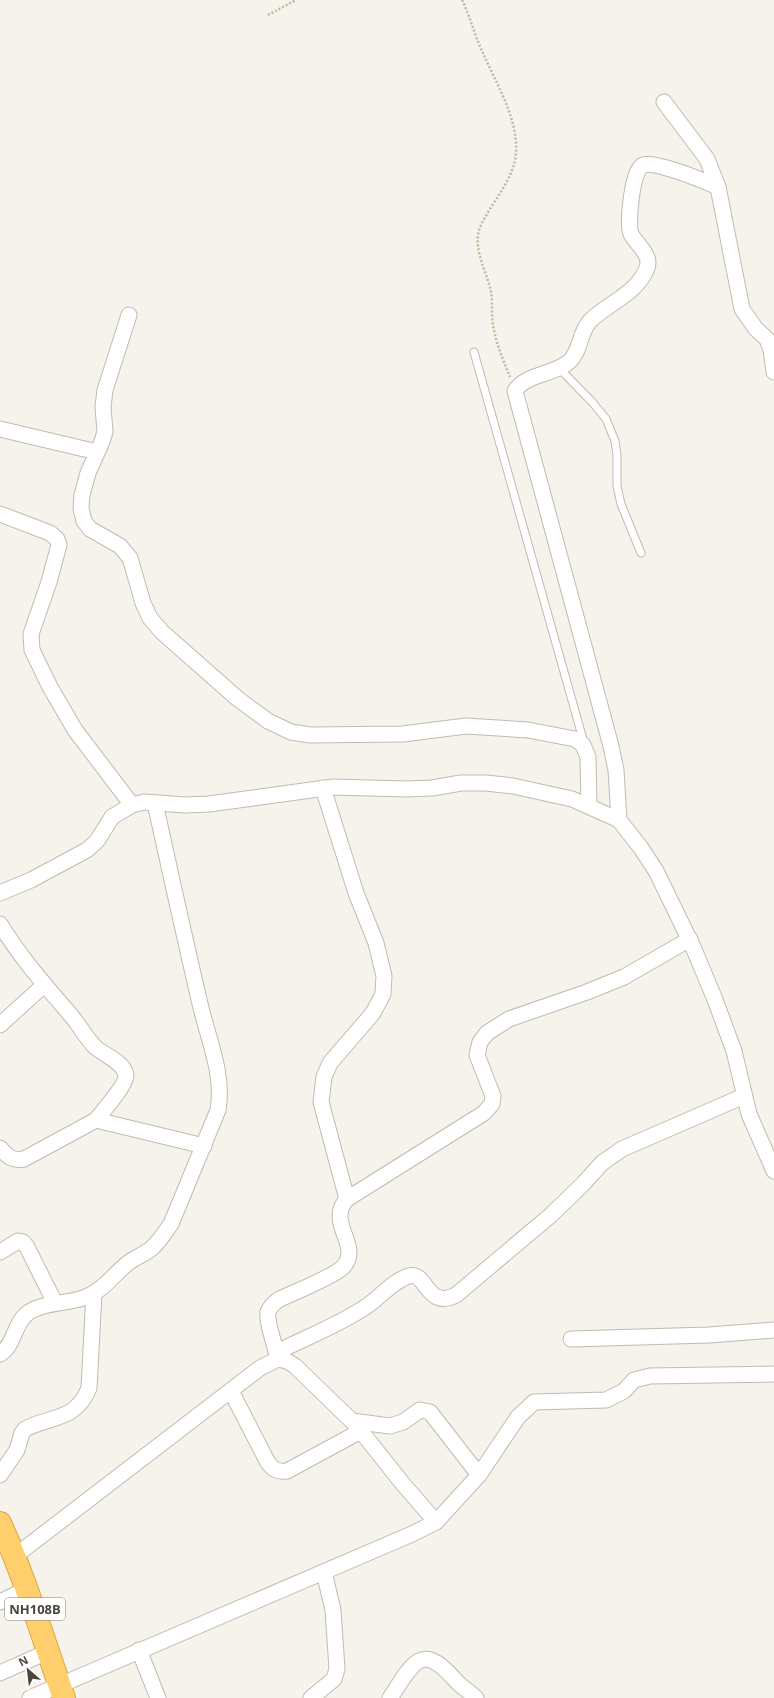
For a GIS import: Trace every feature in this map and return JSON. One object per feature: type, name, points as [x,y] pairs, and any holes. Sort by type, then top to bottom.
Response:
[{"type":"highway","name":"NH108B","points":[[0,1523],[8,1550],[27,1589],[47,1652],[62,1691]]},
{"type":"street","points":[[664,102],[707,159],[718,186],[742,309],[756,329],[767,339],[771,350],[774,372]]},
{"type":"street","points":[[618,820],[618,794],[613,754],[515,391],[520,384],[570,362],[576,354],[583,330],[590,322],[635,286],[646,270],[648,266],[647,256],[631,234],[629,223],[630,207],[639,168],[643,165],[654,165],[718,186]]},
{"type":"street","points":[[129,315],[105,390],[103,407],[105,432],[88,473],[82,495],[81,508],[84,521],[90,529],[120,546],[130,558],[143,603],[150,618],[162,632],[238,699],[268,721],[291,732],[310,735],[403,734],[466,726],[528,730],[575,739],[582,745],[588,757],[590,806]]},
{"type":"street","points":[[0,429],[97,452]]},
{"type":"street","points":[[0,514],[50,533],[58,539],[59,545],[49,582],[32,634],[32,650],[50,687],[75,730],[132,805]]},
{"type":"street","points":[[0,893],[30,880],[87,850],[97,840],[112,817],[132,805],[144,802],[209,804],[324,788],[406,789],[432,788],[461,783],[486,783],[513,786],[572,799],[618,820],[641,848],[656,871],[690,939],[714,997],[734,1051],[749,1114],[774,1171]]},
{"type":"street","points":[[324,788],[356,893],[376,943],[384,976],[383,994],[373,1013],[330,1063],[324,1077],[320,1102],[347,1199]]},
{"type":"street","points":[[0,1354],[10,1344],[22,1318],[29,1312],[55,1303],[76,1300],[94,1292],[104,1286],[129,1262],[152,1248],[161,1239],[170,1224],[218,1110],[220,1099],[217,1070],[201,1009],[155,803]]},
{"type":"street","points":[[0,924],[22,957],[95,1046],[103,1054],[120,1064],[126,1072],[126,1077],[122,1085],[96,1120],[24,1159],[11,1159],[0,1148]]},
{"type":"street","points":[[436,1522],[356,1426],[295,1366],[278,1355],[268,1320],[268,1312],[272,1305],[278,1300],[342,1268],[348,1260],[350,1252],[339,1218],[340,1210],[347,1199],[484,1113],[492,1104],[493,1096],[476,1055],[480,1042],[487,1033],[508,1019],[587,992],[624,977],[690,939]]},
{"type":"street","points":[[0,1025],[44,985]]},
{"type":"street","points":[[8,1550],[231,1391],[278,1355],[366,1306],[402,1278],[411,1275],[418,1278],[437,1298],[447,1300],[456,1295],[551,1215],[602,1163],[622,1149],[744,1096]]},
{"type":"street","points":[[96,1120],[204,1146]]},
{"type":"street","points":[[0,1252],[18,1241],[23,1242],[27,1247],[55,1303]]},
{"type":"street","points":[[0,1475],[18,1450],[24,1428],[63,1416],[84,1400],[89,1388],[94,1292]]},
{"type":"street","points":[[571,1339],[709,1335],[774,1330]]},
{"type":"street","points":[[30,1698],[62,1691],[139,1650],[324,1572],[436,1522],[479,1475],[518,1417],[534,1402],[606,1400],[624,1391],[634,1380],[650,1376],[774,1374]]},
{"type":"street","points":[[231,1391],[267,1461],[272,1468],[279,1472],[287,1471],[356,1426],[390,1426],[403,1422],[420,1410],[430,1412],[479,1475]]},
{"type":"street","points":[[311,1698],[334,1679],[337,1670],[333,1610],[324,1572]]},
{"type":"street","points":[[0,1602],[27,1589]]},
{"type":"street","points":[[139,1650],[158,1698]]},
{"type":"street","points":[[0,1672],[47,1652]]},
{"type":"street","points":[[390,1698],[410,1670],[419,1661],[428,1659],[438,1664],[457,1692],[476,1698]]},
{"type":"lane","points":[[474,352],[588,757]]},
{"type":"lane","points":[[558,368],[593,403],[606,419],[615,440],[617,455],[617,486],[621,504],[641,553]]},
{"type":"path","points":[[268,15],[296,0]]},
{"type":"path","points":[[462,0],[481,49],[508,110],[516,138],[516,154],[510,174],[480,228],[478,239],[478,251],[491,293],[493,325],[499,350],[515,391]]}]
